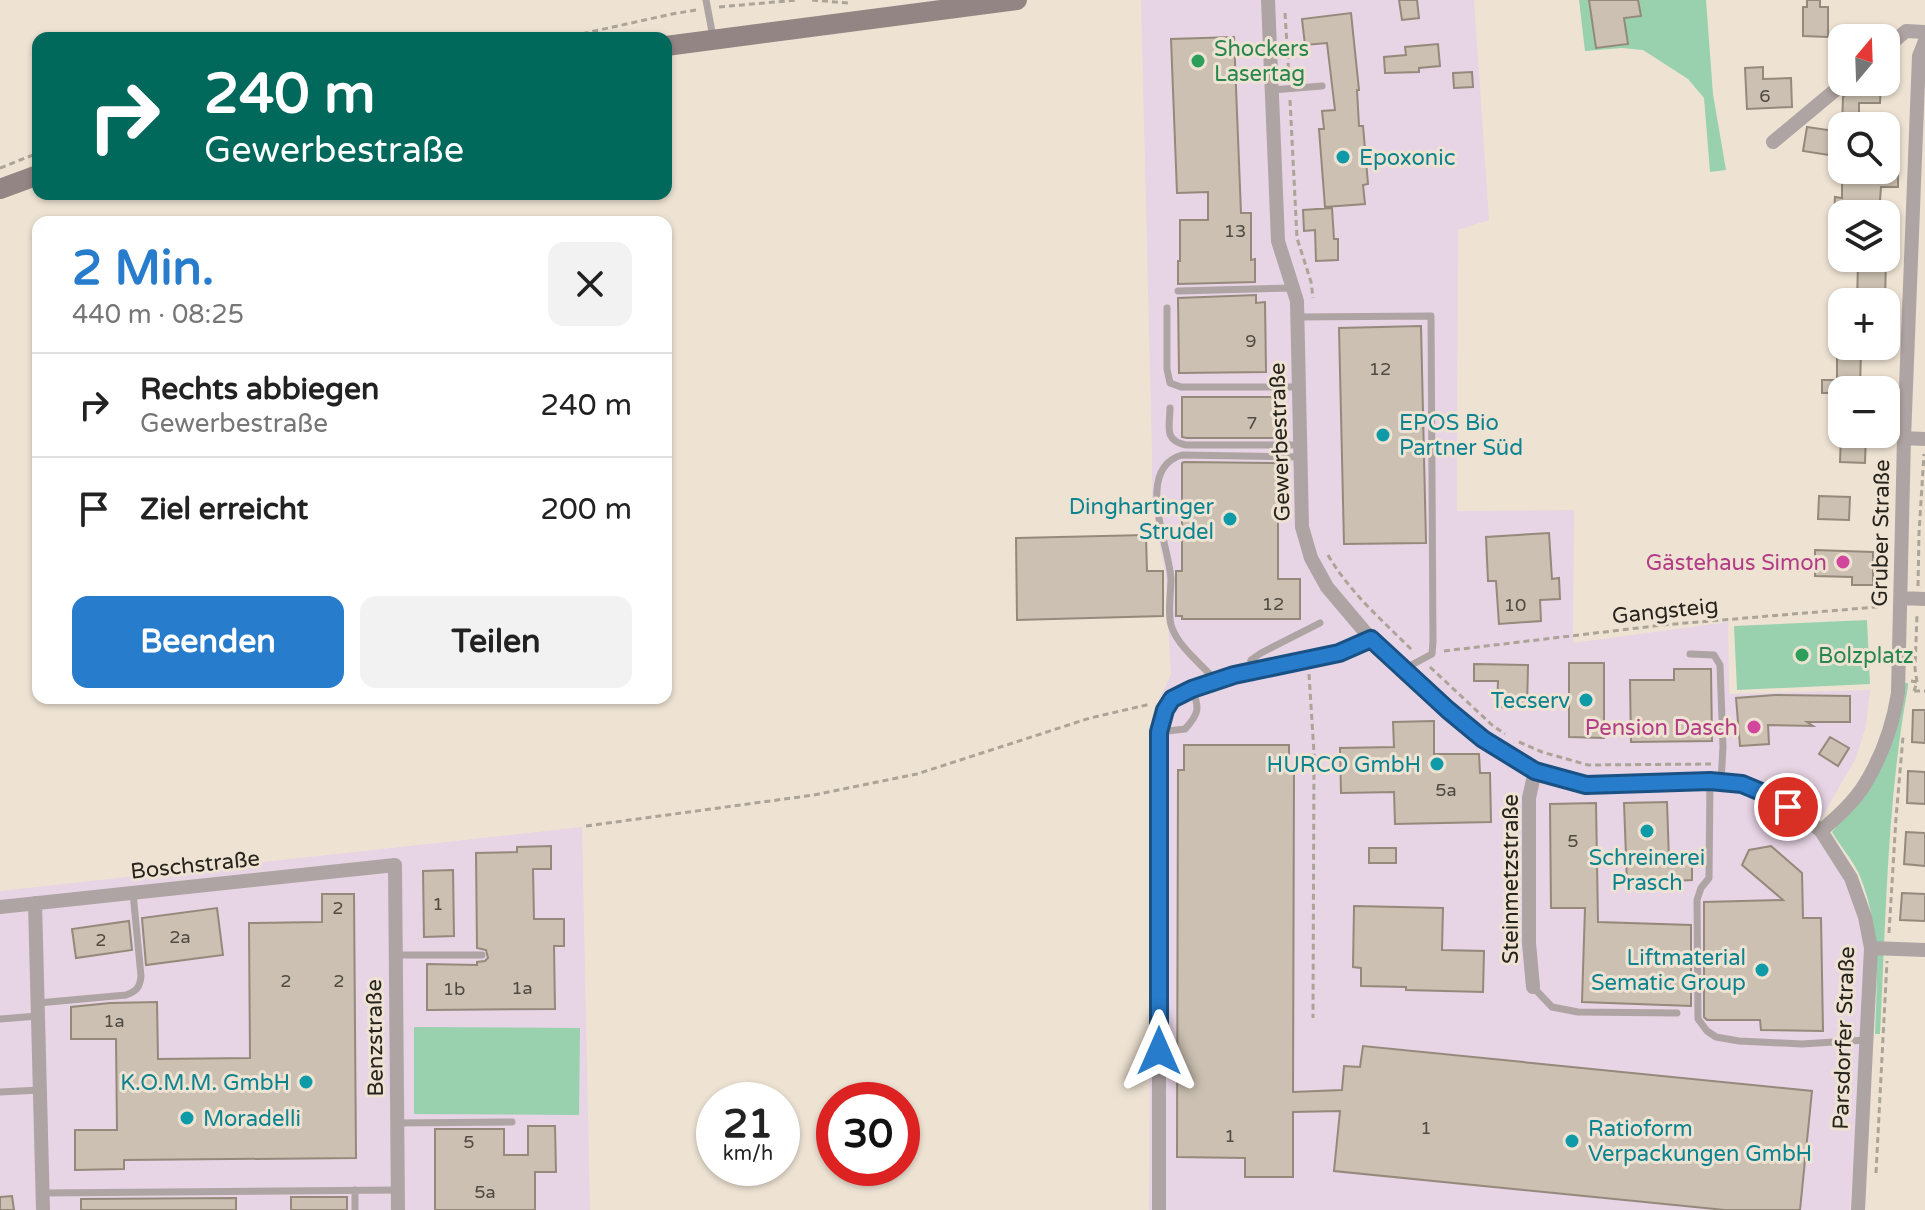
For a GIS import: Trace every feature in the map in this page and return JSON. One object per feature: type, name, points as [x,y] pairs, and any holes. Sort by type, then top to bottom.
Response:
[{"type":"main road","points":[[672,45],[1017,0]]},
{"type":"main road","points":[[0,189],[32,177]]},
{"type":"street","name":"Gewerbestraße","points":[[1268,0],[1278,241],[1297,301],[1302,527],[1311,558],[1327,587],[1371,639],[1483,739],[1535,771],[1586,785],[1742,784],[1773,797],[1821,831]]},
{"type":"street","points":[[1900,36],[1906,31],[1925,32]]},
{"type":"street","name":"Gruber Straße","points":[[1821,831],[1865,785],[1889,735],[1899,680],[1904,438],[1920,213],[1919,56],[1925,41]]},
{"type":"street","points":[[1773,142],[1828,96]]},
{"type":"street","points":[[1904,438],[1925,439]]},
{"type":"street","points":[[1901,598],[1921,598]]},
{"type":"street","points":[[1159,1210],[1159,732],[1165,710],[1172,699],[1192,689],[1249,672],[1339,653],[1371,639]]},
{"type":"street","name":"Steinmetzstraße","points":[[1533,987],[1529,943],[1529,798],[1535,771]]},
{"type":"street","name":"Parsdorfer Straße","points":[[1821,831],[1851,878],[1865,917],[1871,948],[1858,1210]]},
{"type":"street","name":"Boschstraße","points":[[0,907],[395,865]]},
{"type":"street","name":"Benzstraße","points":[[395,865],[398,1210]]},
{"type":"street","points":[[35,903],[43,1210]]},
{"type":"street","points":[[1871,948],[1925,950]]},
{"type":"lane","points":[[708,3],[714,39]]},
{"type":"lane","points":[[1272,90],[1322,86]]},
{"type":"lane","points":[[1178,291],[1293,288]]},
{"type":"lane","points":[[1167,308],[1167,369],[1170,383],[1181,387],[1299,387]]},
{"type":"lane","points":[[1297,317],[1431,316],[1432,654],[1404,669]]},
{"type":"lane","points":[[1170,408],[1169,436],[1174,443],[1300,451]]},
{"type":"lane","points":[[1216,681],[1183,646],[1171,627],[1171,576],[1157,506],[1159,477],[1164,465],[1182,455],[1300,451]]},
{"type":"lane","points":[[1249,672],[1251,660],[1261,653],[1320,623]]},
{"type":"lane","points":[[1690,654],[1714,655],[1720,665],[1723,747],[1715,782],[1709,878],[1697,900],[1698,1019],[1716,1037],[1739,1041],[1802,1044],[1868,1040]]},
{"type":"lane","points":[[1159,732],[1185,729],[1195,718],[1198,704],[1192,689]]},
{"type":"lane","points":[[0,1019],[136,991],[141,976],[133,893]]},
{"type":"lane","points":[[395,955],[482,955]]},
{"type":"lane","points":[[1533,987],[1552,1007],[1578,1012],[1677,1013]]},
{"type":"lane","points":[[0,1092],[40,1090]]},
{"type":"lane","points":[[397,1123],[512,1122]]},
{"type":"lane","points":[[355,1190],[355,1210]]},
{"type":"lane","points":[[42,1193],[398,1190]]},
{"type":"path","points":[[590,32],[708,3],[798,0]]},
{"type":"path","points":[[812,0],[859,2]]},
{"type":"path","points":[[0,168],[32,155]]},
{"type":"path","points":[[1917,682],[1924,455]]},
{"type":"path","name":"Gangsteig","points":[[1432,654],[1663,625],[1876,607],[1901,598]]},
{"type":"path","points":[[1308,660],[1314,753],[1313,1018]]},
{"type":"path","points":[[1914,691],[1925,691]]},
{"type":"path","points":[[586,826],[814,795],[917,774],[1090,718],[1172,699]]},
{"type":"shaded area","points":[[1141,0],[1474,0],[1489,220],[1458,230],[1457,511],[1574,510],[1573,643],[1728,622],[1729,694],[1870,690],[1866,726],[1856,758],[1815,829],[1851,880],[1868,962],[1850,1210],[1149,1210],[1152,729],[1158,702],[1171,674],[1165,572],[1152,505]]},
{"type":"shaded area","points":[[582,827],[590,1210],[0,1210],[0,891]]},
{"type":"green space","points":[[1579,0],[1706,0],[1713,94],[1726,170],[1710,172],[1704,98],[1688,79],[1643,50],[1585,51]]},
{"type":"green space","name":"Bolzplatz","points":[[1867,620],[1870,684],[1737,690],[1734,626]]},
{"type":"green space","points":[[1901,683],[1908,683],[1908,687],[1891,816],[1880,1034],[1875,1034],[1876,953],[1871,913],[1859,874],[1832,832],[1869,787]]},
{"type":"green space","points":[[414,1027],[580,1028],[579,1115],[414,1114]]},
{"type":"building","points":[[1399,0],[1417,0],[1419,18],[1402,20]]},
{"type":"building","points":[[1589,0],[1638,0],[1641,16],[1624,18],[1628,44],[1596,48]]},
{"type":"building","points":[[1807,0],[1820,0],[1820,7],[1828,7],[1828,37],[1803,36],[1803,7],[1807,7]]},
{"type":"building","points":[[1351,13],[1359,90],[1359,126],[1363,126],[1368,184],[1363,185],[1365,204],[1325,207],[1319,129],[1324,129],[1322,111],[1335,110],[1327,43],[1305,45],[1302,19]]},
{"type":"building","points":[[1234,37],[1241,213],[1251,213],[1251,260],[1255,259],[1255,282],[1178,284],[1180,220],[1208,220],[1208,192],[1177,193],[1171,39]]},
{"type":"building","points":[[1438,44],[1440,66],[1419,68],[1419,72],[1385,73],[1384,57],[1406,55],[1405,47]]},
{"type":"building","points":[[1763,67],[1763,79],[1791,78],[1792,107],[1747,109],[1745,68]]},
{"type":"building","points":[[1472,72],[1473,87],[1454,88],[1453,73]]},
{"type":"building","points":[[1880,96],[1880,103],[1859,103],[1859,112],[1842,112],[1843,97]]},
{"type":"building","points":[[1807,127],[1828,130],[1828,155],[1803,151]]},
{"type":"building","points":[[1842,184],[1898,184],[1898,187],[1881,187],[1880,200],[1835,200],[1835,197],[1842,198]]},
{"type":"building","points":[[1332,208],[1334,239],[1338,239],[1338,260],[1316,261],[1315,230],[1304,231],[1303,210]]},
{"type":"building","points":[[1858,272],[1886,272],[1885,288],[1857,288]]},
{"type":"building","points":[[1256,295],[1256,303],[1265,302],[1266,372],[1179,373],[1178,298]]},
{"type":"building","name":"EPOS Bio Partner Süd","points":[[1421,326],[1426,543],[1344,544],[1339,328]]},
{"type":"building","points":[[1837,360],[1861,360],[1860,376],[1837,376]]},
{"type":"building","points":[[1822,380],[1828,380],[1828,393],[1822,393]]},
{"type":"building","points":[[1182,397],[1276,397],[1276,438],[1182,437]]},
{"type":"building","points":[[1840,448],[1866,448],[1865,463],[1840,462]]},
{"type":"building","name":"Dinghartinger Strudel","points":[[1184,462],[1278,463],[1278,579],[1300,579],[1300,619],[1182,619],[1182,616],[1176,616],[1176,571],[1182,571]]},
{"type":"building","points":[[1819,496],[1850,497],[1849,520],[1818,519]]},
{"type":"building","points":[[1549,533],[1552,579],[1559,578],[1560,599],[1540,600],[1541,621],[1499,624],[1496,581],[1488,581],[1486,537]]},
{"type":"building","points":[[1146,535],[1147,571],[1163,571],[1163,616],[1017,620],[1016,538]]},
{"type":"building","points":[[1815,550],[1873,552],[1873,585],[1852,585],[1852,577],[1815,576]]},
{"type":"building","name":"Tecserv","points":[[1569,663],[1604,663],[1604,738],[1569,737]]},
{"type":"building","points":[[1474,664],[1528,665],[1527,708],[1497,707],[1498,681],[1474,681]]},
{"type":"building","points":[[1674,669],[1711,669],[1712,741],[1631,742],[1630,680],[1674,680]]},
{"type":"building","points":[[1850,696],[1850,722],[1807,722],[1813,726],[1768,725],[1769,744],[1740,746],[1736,698]]},
{"type":"building","points":[[1913,710],[1925,710],[1925,743],[1912,742]]},
{"type":"building","name":"HURCO GmbH","points":[[1434,721],[1434,754],[1479,754],[1480,773],[1490,773],[1491,822],[1395,824],[1394,792],[1341,793],[1340,748],[1394,747],[1393,722]]},
{"type":"building","points":[[1830,737],[1849,748],[1838,766],[1819,754]]},
{"type":"building","points":[[1184,745],[1289,745],[1289,770],[1294,770],[1293,1092],[1342,1090],[1344,1066],[1360,1067],[1363,1046],[1812,1091],[1800,1210],[1725,1210],[1334,1171],[1340,1111],[1293,1112],[1293,1177],[1245,1177],[1245,1158],[1177,1157],[1178,770],[1184,770]]},
{"type":"building","points":[[1908,771],[1925,772],[1925,804],[1907,803]]},
{"type":"building","name":"Schreinerei Prasch","points":[[1667,802],[1669,860],[1692,860],[1692,880],[1627,883],[1624,803]]},
{"type":"building","points":[[1596,803],[1598,922],[1691,925],[1691,1006],[1582,1002],[1585,908],[1551,908],[1550,804]]},
{"type":"building","points":[[1906,832],[1925,833],[1925,866],[1904,864]]},
{"type":"building","points":[[551,846],[551,869],[533,869],[534,919],[564,919],[564,946],[554,946],[555,1009],[427,1010],[427,964],[477,965],[477,962],[488,958],[486,950],[477,948],[476,853],[517,852],[517,847]]},
{"type":"building","name":"Liftmaterial Sematic Group","points":[[1771,846],[1802,873],[1803,918],[1821,918],[1823,1031],[1761,1030],[1760,1020],[1707,1020],[1704,1017],[1704,902],[1783,900],[1742,865],[1749,850]]},
{"type":"building","points":[[1369,848],[1396,848],[1396,863],[1369,863]]},
{"type":"building","points":[[453,870],[454,936],[424,937],[423,871]]},
{"type":"building","points":[[1902,893],[1925,894],[1925,921],[1900,920]]},
{"type":"building","points":[[322,894],[354,894],[356,1158],[124,1160],[124,1169],[75,1170],[75,1130],[117,1130],[116,1039],[71,1039],[71,1007],[157,1002],[158,1059],[250,1058],[249,923],[322,922]]},
{"type":"building","points":[[1354,906],[1443,908],[1442,950],[1484,951],[1483,992],[1361,986],[1361,968],[1353,967]]},
{"type":"building","points":[[217,908],[223,955],[146,965],[142,918]]},
{"type":"building","points":[[129,921],[132,950],[76,958],[72,929]]},
{"type":"building","points":[[528,1126],[555,1126],[556,1172],[535,1172],[535,1210],[435,1210],[435,1129],[504,1129],[504,1155],[528,1155]]},
{"type":"building","points":[[12,1196],[14,1210],[0,1210],[0,1197]]},
{"type":"building","points":[[291,1197],[347,1197],[347,1210],[291,1210]]},
{"type":"building","points":[[236,1198],[236,1210],[81,1210],[81,1199]]},
{"type":"place","name":"Shockers Lasertag","points":[[1198,61]]},
{"type":"place","name":"Epoxonic","points":[[1343,157]]},
{"type":"place","name":"EPOS Bio Partner Süd","points":[[1383,435]]},
{"type":"place","name":"Dinghartinger Strudel","points":[[1230,519]]},
{"type":"place","name":"Gästehaus Simon","points":[[1843,562]]},
{"type":"place","name":"Bolzplatz","points":[[1802,655]]},
{"type":"place","name":"Tecserv","points":[[1586,700]]},
{"type":"place","name":"Pension Dasch","points":[[1754,727]]},
{"type":"place","name":"HURCO GmbH","points":[[1437,764]]},
{"type":"place","name":"Schreinerei Prasch","points":[[1647,831]]},
{"type":"place","name":"Liftmaterial Sematic Group","points":[[1762,970]]},
{"type":"place","name":"K.O.M.M. GmbH","points":[[306,1082]]},
{"type":"place","name":"Moradelli","points":[[187,1118]]},
{"type":"place","name":"Ratioform Verpackungen GmbH","points":[[1572,1141]]},
{"type":"route","points":[[1159,1051],[1159,732],[1165,710],[1172,699],[1192,689],[1234,675],[1339,653],[1371,639],[1483,739],[1535,771],[1586,785],[1710,781],[1742,784],[1788,807]]}]
